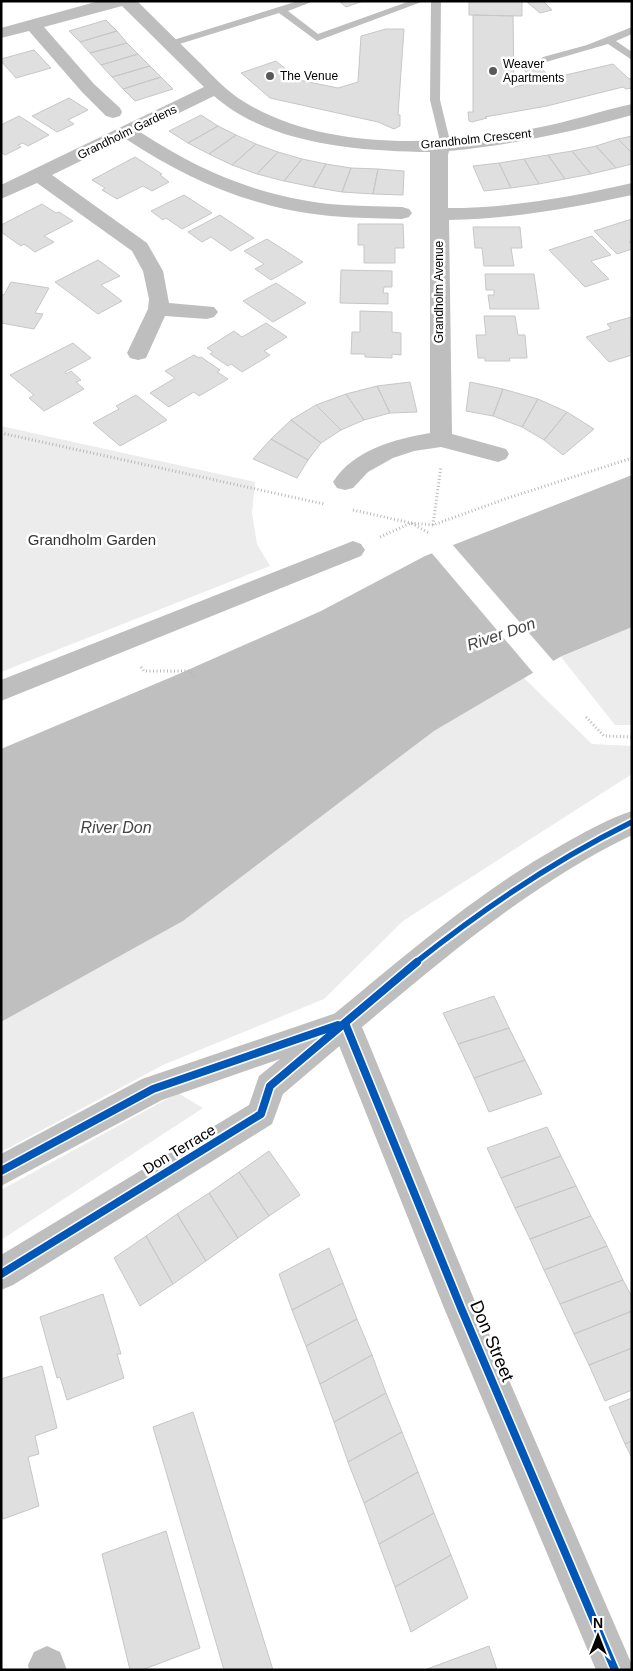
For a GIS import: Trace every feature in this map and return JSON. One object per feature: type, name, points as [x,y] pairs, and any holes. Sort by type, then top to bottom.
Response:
[{"type":"street","points":[[1,33],[119,1]]},
{"type":"street","name":"Grandholm Crescent","points":[[127,1],[216,88],[234,103],[261,118],[310,137],[376,147],[442,146],[515,137],[594,121],[632,109]]},
{"type":"street","points":[[33,25],[88,88],[113,112]]},
{"type":"street","name":"Grandholm Gardens","points":[[1,193],[216,88]]},
{"type":"street","points":[[127,132],[180,165],[213,181],[251,194],[344,211],[402,213]]},
{"type":"street","name":"Grandholm Avenue","points":[[441,439],[438,155],[442,146]]},
{"type":"street","points":[[39,175],[140,248],[153,271],[159,299],[158,309],[138,353]]},
{"type":"street","points":[[439,214],[481,215],[530,209],[632,190]]},
{"type":"street","points":[[158,309],[207,312]]},
{"type":"street","points":[[345,482],[360,466],[385,453],[411,444],[441,439],[498,454]]},
{"type":"street","points":[[1,691],[353,550]]},
{"type":"street","name":"Don Terrace","points":[[1,1274],[261,1114],[270,1086],[430,953],[495,903],[556,861],[632,822]]},
{"type":"street","points":[[1,1172],[153,1089],[345,1022]]},
{"type":"street","name":"Don Street","points":[[345,1022],[461,1308],[615,1670]]},
{"type":"lane","points":[[170,44],[309,1]]},
{"type":"lane","points":[[282,10],[316,38],[418,1]]},
{"type":"lane","points":[[436,1],[435,100],[444,137],[442,146]]},
{"type":"lane","points":[[546,59],[587,49],[610,41],[632,30]]},
{"type":"lane","points":[[610,41],[632,57]]},
{"type":"path","points":[[1,433],[333,506]]},
{"type":"path","points":[[433,525],[441,468],[441,439]]},
{"type":"path","points":[[352,510],[411,523],[433,525],[505,499],[632,458]]},
{"type":"path","points":[[411,523],[429,533]]},
{"type":"path","points":[[144,671],[190,672],[195,678]]},
{"type":"path","points":[[586,717],[604,736],[632,737]]},
{"type":"green space","name":"Grandholm Garden","points":[[1,426],[255,482],[252,513],[257,544],[270,566],[1,672]]},
{"type":"green space","points":[[632,627],[632,725],[615,725],[561,657]]},
{"type":"green space","points":[[524,678],[592,744],[632,746],[632,774],[403,921],[324,999],[163,1065],[1,1152],[1,1022],[183,921],[434,731]]},
{"type":"green space","points":[[178,1093],[203,1108],[1,1240],[1,1190]]},
{"type":"water","name":"River Don","points":[[632,475],[632,627],[560,657],[434,731],[183,921],[1,1022],[1,749],[321,611],[425,556]]},
{"type":"pier","points":[[451,543],[555,663],[535,675],[430,551]]},
{"type":"building","points":[[339,1],[363,1],[346,7]]},
{"type":"building","points":[[469,1],[522,1],[522,16],[469,15]]},
{"type":"building","points":[[543,1],[552,10],[540,13],[527,2]]},
{"type":"building","name":"Weaver Apartments","points":[[473,15],[513,16],[514,87],[613,64],[628,78],[632,79],[632,88],[626,89],[623,87],[547,106],[485,117],[487,118],[472,122],[469,121],[468,112],[473,112]]},
{"type":"building","points":[[106,20],[117,31],[80,42],[69,31]]},
{"type":"building","name":"The Venue","points":[[386,29],[404,29],[398,115],[400,115],[400,126],[394,129],[378,122],[270,98],[241,73],[276,61],[299,80],[338,88],[358,82],[361,36]]},
{"type":"building","points":[[117,31],[127,43],[90,53],[80,42]]},
{"type":"building","points":[[127,43],[138,54],[101,65],[90,53]]},
{"type":"building","points":[[34,50],[51,68],[16,78],[1,61],[1,59]]},
{"type":"building","points":[[138,54],[150,66],[112,77],[101,65]]},
{"type":"building","points":[[536,63],[548,75],[533,79],[521,67]]},
{"type":"building","points":[[150,66],[161,77],[123,89],[112,77]]},
{"type":"building","points":[[161,77],[173,89],[135,101],[123,89]]},
{"type":"building","points":[[69,98],[88,110],[68,120],[74,124],[57,132],[32,116]]},
{"type":"building","points":[[201,115],[218,126],[188,143],[169,131]]},
{"type":"building","points":[[19,116],[49,135],[28,146],[23,143],[18,145],[21,147],[5,155],[1,152],[1,125]]},
{"type":"building","points":[[218,126],[236,135],[209,154],[188,143]]},
{"type":"building","points":[[236,135],[256,144],[232,165],[209,154]]},
{"type":"building","points":[[632,136],[632,153],[618,139]]},
{"type":"building","points":[[618,139],[632,153],[632,164],[616,168],[596,146]]},
{"type":"building","points":[[256,144],[278,152],[257,174],[232,165]]},
{"type":"building","points":[[596,146],[616,168],[591,174],[572,151]]},
{"type":"building","points":[[572,151],[591,174],[565,179],[548,155]]},
{"type":"building","points":[[278,152],[302,159],[284,181],[257,174]]},
{"type":"building","points":[[548,155],[565,179],[539,184],[524,159]]},
{"type":"building","points":[[135,157],[162,174],[160,175],[169,182],[152,191],[143,186],[117,199],[102,190],[105,188],[92,180]]},
{"type":"building","points":[[302,159],[326,164],[313,187],[284,181]]},
{"type":"building","points":[[524,159],[539,184],[511,188],[499,163]]},
{"type":"building","points":[[499,163],[511,188],[484,191],[473,166]]},
{"type":"building","points":[[326,164],[351,168],[342,192],[313,187]]},
{"type":"building","points":[[351,168],[378,169],[373,194],[342,192]]},
{"type":"building","points":[[378,169],[404,171],[403,195],[373,194]]},
{"type":"building","points":[[184,195],[212,213],[182,229],[166,218],[163,220],[151,211]]},
{"type":"building","points":[[42,204],[73,221],[44,236],[54,242],[35,252],[24,244],[21,246],[1,232],[1,225]]},
{"type":"building","points":[[220,215],[254,238],[231,251],[211,237],[202,242],[188,232]]},
{"type":"building","points":[[632,219],[632,241],[629,242],[632,244],[632,249],[617,254],[594,231]]},
{"type":"building","points":[[358,224],[403,224],[404,248],[395,248],[395,263],[364,263],[364,245],[358,245]]},
{"type":"building","points":[[473,227],[520,227],[522,248],[511,248],[514,266],[484,266],[482,248],[475,248]]},
{"type":"building","points":[[592,236],[611,255],[591,261],[609,279],[585,287],[549,250]]},
{"type":"building","points":[[267,239],[303,262],[271,280],[255,269],[264,264],[244,251]]},
{"type":"building","points":[[98,260],[120,276],[101,285],[122,301],[98,314],[55,282]]},
{"type":"building","points":[[341,270],[392,271],[392,287],[384,287],[383,293],[388,293],[388,304],[340,303]]},
{"type":"building","points":[[485,274],[534,274],[539,309],[490,309],[488,295],[494,295],[494,290],[486,290]]},
{"type":"building","points":[[11,282],[49,288],[35,313],[43,314],[34,329],[1,323],[1,294],[4,295]]},
{"type":"building","points":[[276,283],[306,303],[273,322],[243,301]]},
{"type":"building","points":[[360,311],[392,312],[392,332],[401,333],[401,355],[392,354],[392,358],[365,357],[365,354],[351,354],[352,332],[360,332]]},
{"type":"building","points":[[484,316],[515,316],[518,335],[525,335],[527,358],[509,358],[510,361],[485,361],[485,358],[478,358],[476,335],[486,335]]},
{"type":"building","points":[[631,317],[632,355],[609,362],[586,337],[611,329],[607,324]]},
{"type":"building","points":[[266,323],[287,337],[264,351],[270,355],[242,372],[231,364],[228,366],[210,354],[213,352],[207,348],[234,331],[242,337]]},
{"type":"building","points":[[73,343],[91,358],[65,372],[66,374],[71,371],[81,380],[76,382],[84,389],[44,411],[29,398],[34,395],[10,375]]},
{"type":"building","points":[[194,355],[199,358],[201,357],[220,370],[217,372],[228,379],[199,396],[194,392],[169,407],[150,393],[175,378],[165,371]]},
{"type":"building","points":[[410,382],[417,412],[390,413],[377,386]]},
{"type":"building","points":[[470,382],[503,389],[493,416],[466,411]]},
{"type":"building","points":[[377,386],[390,413],[364,420],[346,394]]},
{"type":"building","points":[[503,389],[538,399],[522,427],[493,416]]},
{"type":"building","points":[[346,394],[364,420],[341,430],[316,405]]},
{"type":"building","points":[[136,395],[167,420],[120,446],[93,423],[119,409],[116,406]]},
{"type":"building","points":[[538,399],[567,412],[544,440],[522,427]]},
{"type":"building","points":[[316,405],[341,430],[321,443],[291,420]]},
{"type":"building","points":[[567,412],[594,429],[563,455],[544,440]]},
{"type":"building","points":[[291,420],[321,443],[308,460],[271,439]]},
{"type":"building","points":[[271,439],[308,460],[297,478],[253,459]]},
{"type":"building","points":[[494,996],[509,1028],[458,1044],[443,1013]]},
{"type":"building","points":[[509,1028],[525,1060],[474,1078],[458,1044]]},
{"type":"building","points":[[525,1060],[542,1094],[489,1112],[474,1078]]},
{"type":"building","points":[[547,1127],[561,1156],[501,1178],[487,1148]]},
{"type":"building","points":[[269,1151],[300,1195],[269,1216],[239,1172]]},
{"type":"building","points":[[561,1156],[576,1186],[515,1208],[501,1178]]},
{"type":"building","points":[[239,1172],[269,1216],[238,1238],[209,1193]]},
{"type":"building","points":[[576,1186],[591,1216],[530,1239],[515,1208]]},
{"type":"building","points":[[209,1193],[238,1238],[206,1261],[177,1214]]},
{"type":"building","points":[[177,1214],[206,1261],[173,1284],[146,1236]]},
{"type":"building","points":[[591,1216],[607,1246],[544,1270],[530,1239]]},
{"type":"building","points":[[146,1236],[173,1284],[140,1306],[114,1258]]},
{"type":"building","points":[[607,1246],[623,1280],[560,1304],[544,1270]]},
{"type":"building","points":[[329,1248],[343,1283],[292,1310],[279,1274]]},
{"type":"building","points":[[623,1280],[632,1297],[632,1311],[574,1334],[560,1304]]},
{"type":"building","points":[[343,1283],[357,1319],[306,1346],[292,1310]]},
{"type":"building","points":[[103,1294],[121,1354],[117,1354],[124,1378],[67,1400],[60,1377],[57,1378],[40,1317]]},
{"type":"building","points":[[632,1311],[632,1348],[589,1365],[574,1334]]},
{"type":"building","points":[[357,1319],[372,1355],[320,1384],[306,1346]]},
{"type":"building","points":[[632,1348],[632,1390],[605,1401],[589,1365]]},
{"type":"building","points":[[372,1355],[386,1393],[334,1422],[320,1384]]},
{"type":"building","points":[[42,1366],[57,1428],[35,1436],[39,1454],[28,1457],[39,1506],[3,1519],[1,1509],[1,1379]]},
{"type":"building","points":[[386,1393],[402,1432],[348,1462],[334,1422]]},
{"type":"building","points":[[632,1398],[632,1441],[625,1444],[609,1407]]},
{"type":"building","points":[[193,1412],[273,1670],[224,1670],[153,1427]]},
{"type":"building","points":[[402,1432],[418,1472],[364,1503],[348,1462]]},
{"type":"building","points":[[632,1441],[632,1458],[625,1444]]},
{"type":"building","points":[[418,1472],[434,1513],[379,1544],[364,1503]]},
{"type":"building","points":[[434,1513],[451,1555],[395,1587],[379,1544]]},
{"type":"building","points":[[166,1531],[200,1648],[142,1670],[130,1670],[102,1554]]},
{"type":"building","points":[[451,1555],[468,1598],[411,1632],[395,1587]]},
{"type":"building","points":[[489,1646],[497,1670],[427,1670],[427,1669]]},
{"type":"cycle path","points":[[1,1274],[261,1114],[270,1086],[442,941],[535,875],[583,846],[632,822]]},
{"type":"cycle path","points":[[345,1023],[461,1308],[615,1670]]},
{"type":"cycle path","points":[[1,1171],[153,1089],[338,1025]]},
{"type":"place","name":"Weaver Apartments","points":[[493,71]]},
{"type":"place","name":"The Venue","points":[[270,76]]}]
